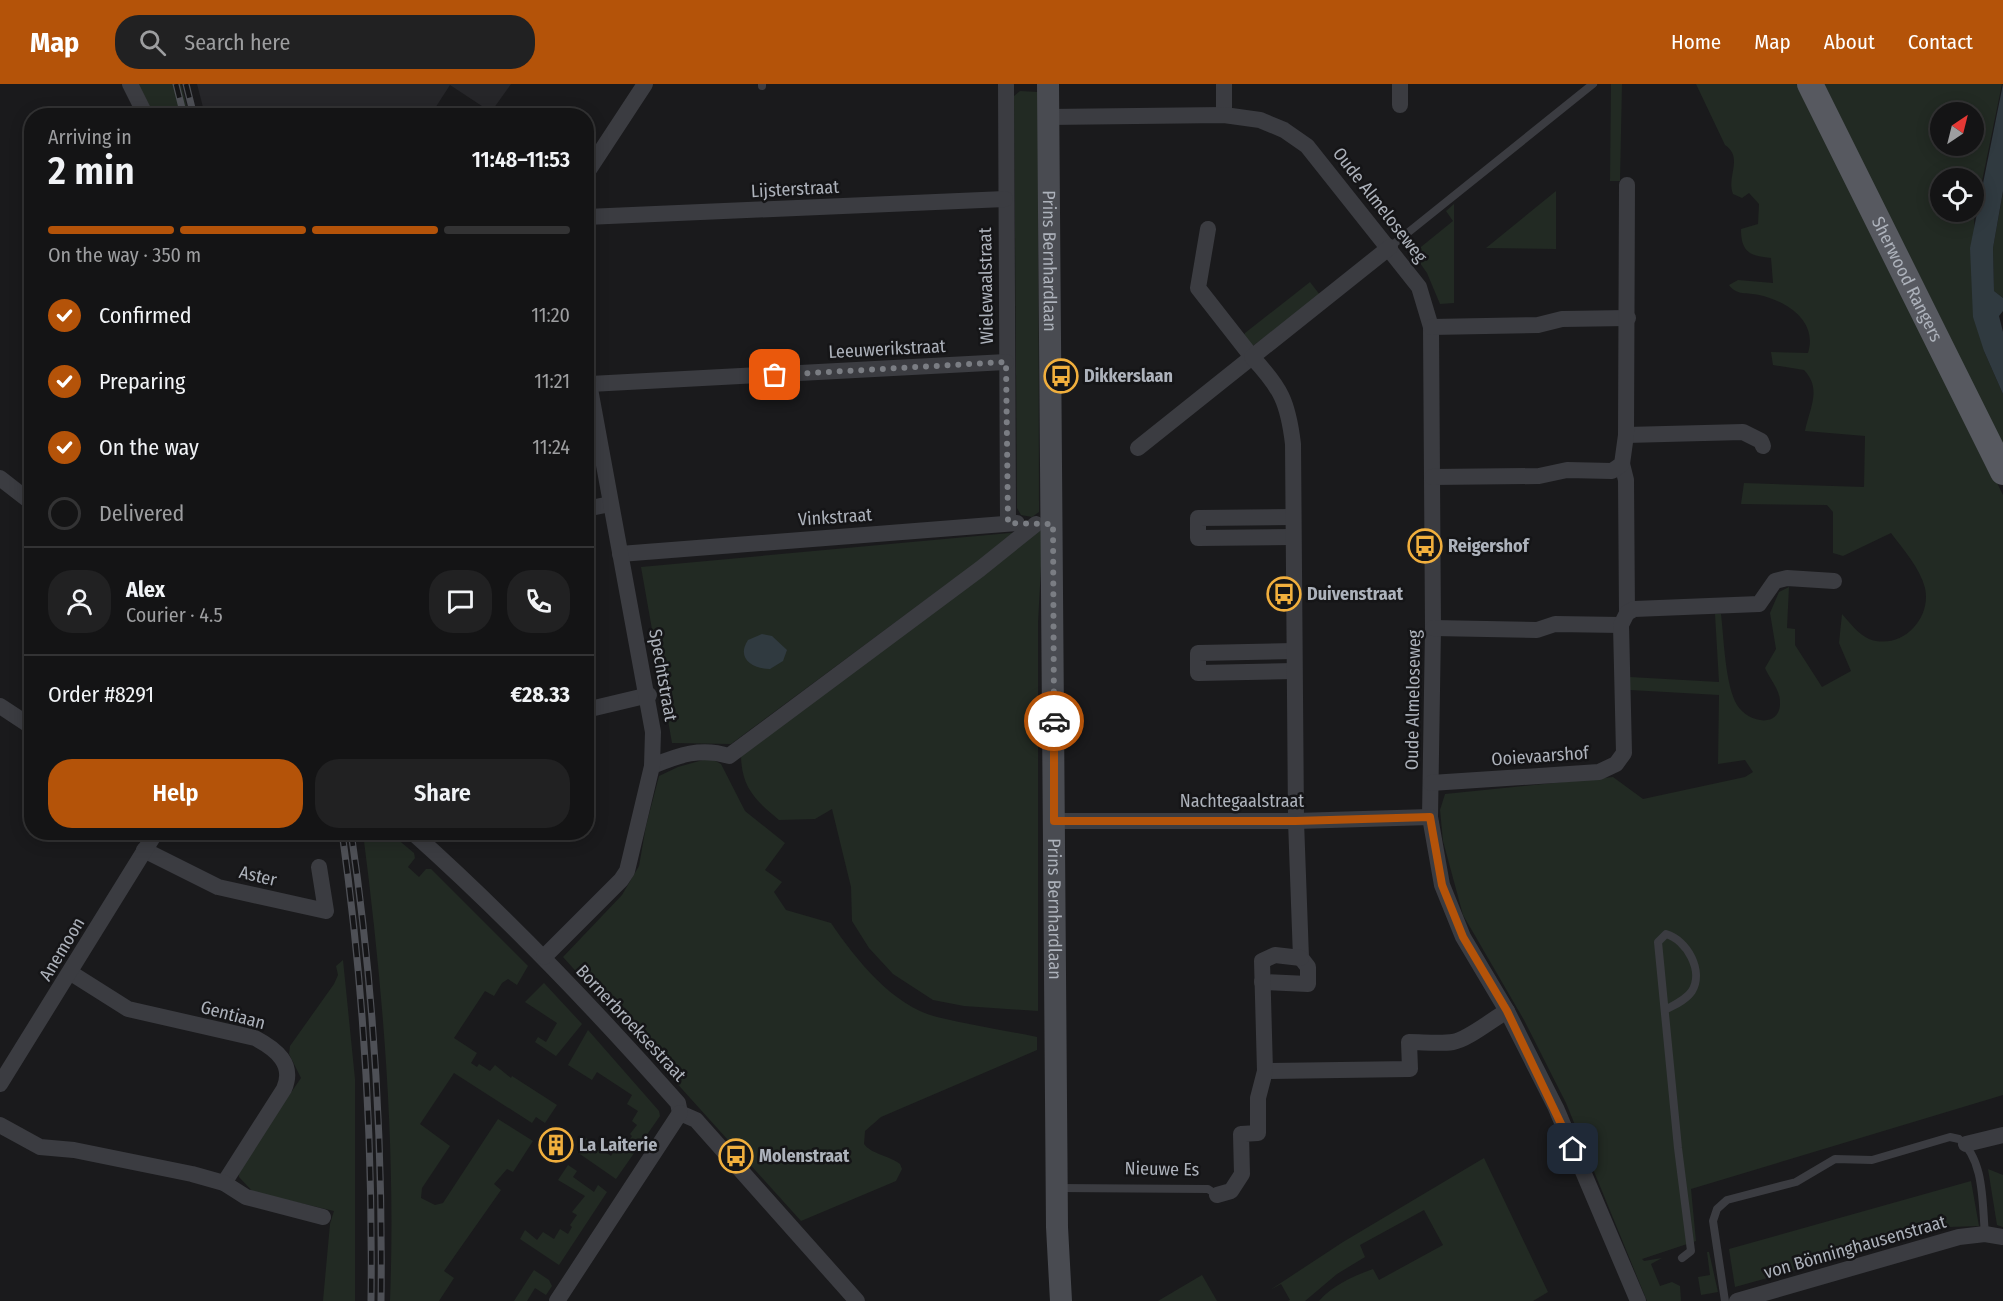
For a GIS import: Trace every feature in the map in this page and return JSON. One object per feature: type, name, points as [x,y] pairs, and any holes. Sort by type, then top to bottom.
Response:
[{"type":"main road","name":"Sherwood Rangers","points":[[1810,84],[2003,472]]},
{"type":"street","points":[[130,84],[142,108]]},
{"type":"street","points":[[594,162],[645,84]]},
{"type":"street","points":[[1005,84],[1023,84]]},
{"type":"street","name":"Wielewaalstraat","points":[[1005,84],[1008,523]]},
{"type":"street","name":"Prins Bernhardlaan","points":[[1048,84],[1044,524],[1054,821],[1056,1188],[1061,1301]]},
{"type":"street","points":[[1224,84],[1224,115]]},
{"type":"street","points":[[1400,84],[1400,105]]},
{"type":"street","name":"Oude Almeloseweg","points":[[1048,117],[1224,115],[1260,120],[1284,130],[1308,146],[1390,247],[1419,287],[1431,327],[1433,628],[1430,817],[1442,885],[1463,937],[1507,1011],[1556,1108],[1638,1301]]},
{"type":"street","points":[[1624,619],[1626,480],[1622,464],[1626,435],[1627,185]]},
{"type":"street","name":"Lijsterstraat","points":[[594,217],[1005,199]]},
{"type":"street","points":[[1208,229],[1197,288],[1279,390],[1289,410],[1293,444],[1296,821],[1301,958],[1308,967],[1308,984],[1262,982]]},
{"type":"street","points":[[1138,448],[1390,247]]},
{"type":"street","points":[[1431,327],[1538,325],[1562,319],[1628,318]]},
{"type":"street","name":"Leeuwerikstraat","points":[[594,384],[1006,362]]},
{"type":"street","name":"Spechtstraat","points":[[543,957],[621,880],[627,871],[652,766],[653,732],[649,695],[610,504],[594,408]]},
{"type":"street","points":[[1626,435],[1743,432],[1761,441],[1763,446]]},
{"type":"street","points":[[1432,477],[1539,476],[1567,470],[1612,471],[1622,464]]},
{"type":"street","points":[[0,478],[24,497]]},
{"type":"street","points":[[594,507],[610,504]]},
{"type":"street","points":[[1293,517],[1198,518],[1198,538],[1293,537]]},
{"type":"street","name":"Vinkstraat","points":[[620,554],[1008,523],[1044,524]]},
{"type":"street","points":[[652,766],[683,753],[714,751],[729,756],[1044,524]]},
{"type":"street","points":[[1433,628],[1537,630],[1555,624],[1624,619],[1635,609],[1760,604],[1775,581],[1787,578],[1834,581]]},
{"type":"street","name":"Ooievaarshof","points":[[1431,783],[1599,772],[1616,765],[1624,753],[1624,619]]},
{"type":"street","points":[[1294,651],[1198,653],[1198,673],[1294,671]]},
{"type":"street","points":[[594,708],[649,695]]},
{"type":"street","points":[[0,706],[24,722]]},
{"type":"street","name":"Nachtegaalstraat","points":[[1054,821],[1296,821],[1430,817]]},
{"type":"street","name":"Anemoon","points":[[0,1084],[151,840]]},
{"type":"street","name":"Bornerbroeksestraat","points":[[421,840],[480,894],[543,957],[678,1103],[680,1113],[690,1116],[700,1125],[857,1301]]},
{"type":"street","name":"Aster","points":[[144,850],[218,887],[326,911],[319,867]]},
{"type":"street","name":"Nieuwe Es","points":[[1216,1196],[1231,1191],[1242,1174],[1241,1134],[1258,1133],[1258,1098],[1265,1071],[1262,961],[1267,956],[1301,958]]},
{"type":"street","name":"Gentiaan","points":[[70,973],[128,1009],[255,1038],[271,1046],[287,1065],[289,1077],[284,1089],[224,1183]]},
{"type":"street","points":[[1265,1071],[1410,1069],[1409,1042],[1454,1042],[1470,1036],[1480,1026],[1507,1011]]},
{"type":"street","points":[[557,1301],[582,1260],[673,1128],[680,1113]]},
{"type":"street","points":[[0,1125],[40,1147],[75,1150],[224,1183],[246,1197],[323,1217]]},
{"type":"street","points":[[1965,1144],[2003,1135]]},
{"type":"street","name":"von Bönninghausenstraat","points":[[1737,1301],[1959,1237],[1986,1234],[2003,1237]]},
{"type":"lane","points":[[1390,247],[1593,84]]},
{"type":"lane","points":[[1665,1010],[1690,994],[1696,981],[1694,966],[1686,948],[1677,937],[1666,934],[1658,942],[1665,1010],[1691,1251],[1682,1258]]},
{"type":"lane","points":[[1725,1301],[1713,1221],[1717,1209],[1727,1200],[1796,1182],[1835,1158],[1872,1160],[1950,1137],[1959,1138],[1974,1160],[1980,1180],[1986,1234]]},
{"type":"lane","name":"Nieuwe Es","points":[[1056,1188],[1208,1189],[1216,1196]]},
{"type":"shaded area","points":[[138,84],[181,84],[187,108],[150,108]]},
{"type":"shaded area","points":[[197,84],[511,84],[494,108],[485,108],[450,85],[435,108],[203,108]]},
{"type":"shaded area","points":[[1611,84],[1622,84],[1620,181],[1610,181]]},
{"type":"shaded area","points":[[1696,84],[1800,84],[2003,495],[2003,1095],[1691,1189],[1696,1241],[1642,1259],[1644,1261],[1662,1258],[1651,1264],[1660,1286],[1672,1282],[1680,1286],[1681,1301],[1647,1301],[1566,1103],[1524,1020],[1463,915],[1443,841],[1440,810],[1445,794],[1613,777],[1643,799],[1745,777],[1753,772],[1745,760],[1718,764],[1719,695],[1630,690],[1630,677],[1719,682],[1715,614],[1721,614],[1727,674],[1737,705],[1748,716],[1770,720],[1779,711],[1780,702],[1777,689],[1765,668],[1776,649],[1770,613],[1779,592],[1789,587],[1787,628],[1795,629],[1795,645],[1822,687],[1851,671],[1839,643],[1842,614],[1865,637],[1881,642],[1903,636],[1912,630],[1924,611],[1926,600],[1925,588],[1919,573],[1891,533],[1843,556],[1833,553],[1833,512],[1827,505],[1741,504],[1744,483],[1864,487],[1865,436],[1805,431],[1814,391],[1809,377],[1804,370],[1773,365],[1771,352],[1808,353],[1810,342],[1804,322],[1798,314],[1780,302],[1759,295],[1739,292],[1729,285],[1738,280],[1773,283],[1771,258],[1758,256],[1748,252],[1745,248],[1741,229],[1758,224],[1759,204],[1749,193],[1742,198],[1733,194],[1731,181],[1734,161],[1731,150],[1725,145]]},
{"type":"shaded area","points":[[1823,84],[2002,84],[1984,171],[1984,168],[1930,168],[1930,222],[1974,222],[1984,351],[2003,394],[2003,447]]},
{"type":"shaded area","points":[[2003,84],[2003,191],[1993,248],[1994,291],[2003,298],[2003,311],[1999,316],[2003,332],[2003,394],[1984,351],[1973,317],[1970,248],[1975,222],[1984,222],[1984,178]]},
{"type":"shaded area","points":[[1020,91],[1038,92],[1039,512],[1032,517],[1021,515],[1017,508],[1014,96]]},
{"type":"shaded area","points":[[1556,191],[1556,249],[1486,248]]},
{"type":"shaded area","points":[[2003,192],[2003,298],[1994,291],[1993,248]]},
{"type":"shaded area","points":[[1454,204],[1454,303],[1440,304],[1427,273],[1406,243],[1408,242],[1416,251],[1453,221],[1446,211]]},
{"type":"shaded area","points":[[1310,282],[1320,295],[1254,345],[1249,346],[1243,337],[1245,333]]},
{"type":"shaded area","points":[[1043,530],[1038,623],[1038,1011],[964,1006],[933,1000],[893,974],[869,948],[852,921],[851,887],[832,809],[815,819],[779,820],[751,792],[744,775],[741,754],[955,578],[731,744],[672,743],[641,567]]},
{"type":"shaded area","points":[[762,634],[772,636],[787,650],[783,661],[770,669],[752,665],[745,657],[745,646],[748,640]]},
{"type":"shaded area","points":[[710,758],[721,764],[745,811],[785,843],[765,870],[782,882],[774,892],[786,910],[831,923],[863,965],[890,992],[905,1003],[937,1017],[1037,1037],[1037,1050],[881,1117],[865,1131],[864,1144],[871,1150],[900,1164],[902,1169],[896,1181],[801,1221],[563,957],[622,895],[639,866],[646,826],[659,776],[678,767]]},
{"type":"shaded area","points":[[364,840],[398,840],[414,853],[415,858],[408,867],[419,877],[426,869],[431,869],[528,966],[517,985],[508,979],[502,983],[494,996],[485,991],[454,1038],[477,1053],[471,1063],[477,1067],[479,1064],[490,1071],[495,1065],[511,1078],[512,1076],[557,1105],[545,1123],[536,1117],[532,1123],[454,1073],[420,1124],[450,1146],[422,1188],[421,1198],[435,1205],[443,1203],[498,1119],[533,1141],[513,1172],[507,1169],[494,1184],[501,1190],[444,1271],[454,1278],[439,1301],[390,1301],[389,1125],[376,949]]},
{"type":"shaded area","points":[[343,960],[355,1079],[355,1301],[323,1301],[330,1224],[334,1211],[253,1192],[239,1177],[239,1168],[301,1078],[289,1054],[290,1046],[334,984],[338,975],[336,966]]},
{"type":"shaded area","points":[[544,983],[582,1024],[556,1056],[535,1042],[538,1037],[546,1042],[557,1023],[525,1002]]},
{"type":"shaded area","points":[[588,1030],[659,1111],[660,1116],[616,1179],[577,1152],[586,1138],[611,1156],[621,1138],[628,1142],[632,1136],[630,1134],[637,1125],[632,1121],[638,1111],[627,1104],[632,1095],[597,1072],[592,1080],[568,1065]]},
{"type":"shaded area","points":[[1484,1158],[1548,1292],[1533,1301],[1319,1301],[1343,1282],[1358,1275],[1373,1269],[1379,1280],[1443,1245],[1424,1210],[1360,1245],[1365,1257],[1337,1274],[1305,1301],[1288,1301],[1290,1300],[1281,1284],[1270,1290],[1343,1242]]},
{"type":"shaded area","points":[[568,1165],[577,1171],[573,1177],[594,1192],[598,1185],[607,1192],[559,1265],[520,1239],[525,1230],[537,1240],[543,1232],[554,1239],[560,1229],[568,1234],[572,1227],[570,1225],[577,1215],[572,1212],[585,1196],[558,1180]]},
{"type":"shaded area","points":[[1988,1169],[2003,1175],[2003,1227],[1997,1225]]},
{"type":"shaded area","points":[[1971,1181],[1979,1226],[1949,1227],[1735,1287],[1729,1249]]},
{"type":"shaded area","points":[[1707,1252],[1709,1252],[1718,1292],[1701,1295],[1698,1277],[1710,1275]]},
{"type":"shaded area","points":[[534,1270],[549,1280],[552,1286],[546,1295],[535,1288],[527,1301],[514,1301]]},
{"type":"shaded area","points":[[1202,1275],[1217,1301],[1158,1301]]},
{"type":"railway","points":[[176,84],[182,108]]},
{"type":"railway","points":[[186,84],[192,108]]},
{"type":"railway","points":[[343,840],[356,949],[366,1066],[371,1301]]},
{"type":"railway","points":[[352,840],[366,949],[375,1066],[380,1183],[381,1301]]},
{"type":"way so far","points":[[775,375],[1006,362],[1008,523],[1053,524],[1054,721]]},
{"type":"place","name":"Dikkerslaan","points":[[1061,376]]},
{"type":"place","name":"Reigershof","points":[[1425,546]]},
{"type":"place","name":"Duivenstraat","points":[[1284,594]]},
{"type":"place","name":"La Laiterie","points":[[556,1145]]},
{"type":"place","name":"Molenstraat","points":[[736,1156]]},
{"type":"route","points":[[1054,721],[1054,821],[1296,821],[1430,817],[1442,885],[1463,937],[1507,1011],[1556,1108],[1573,1149]]}]
